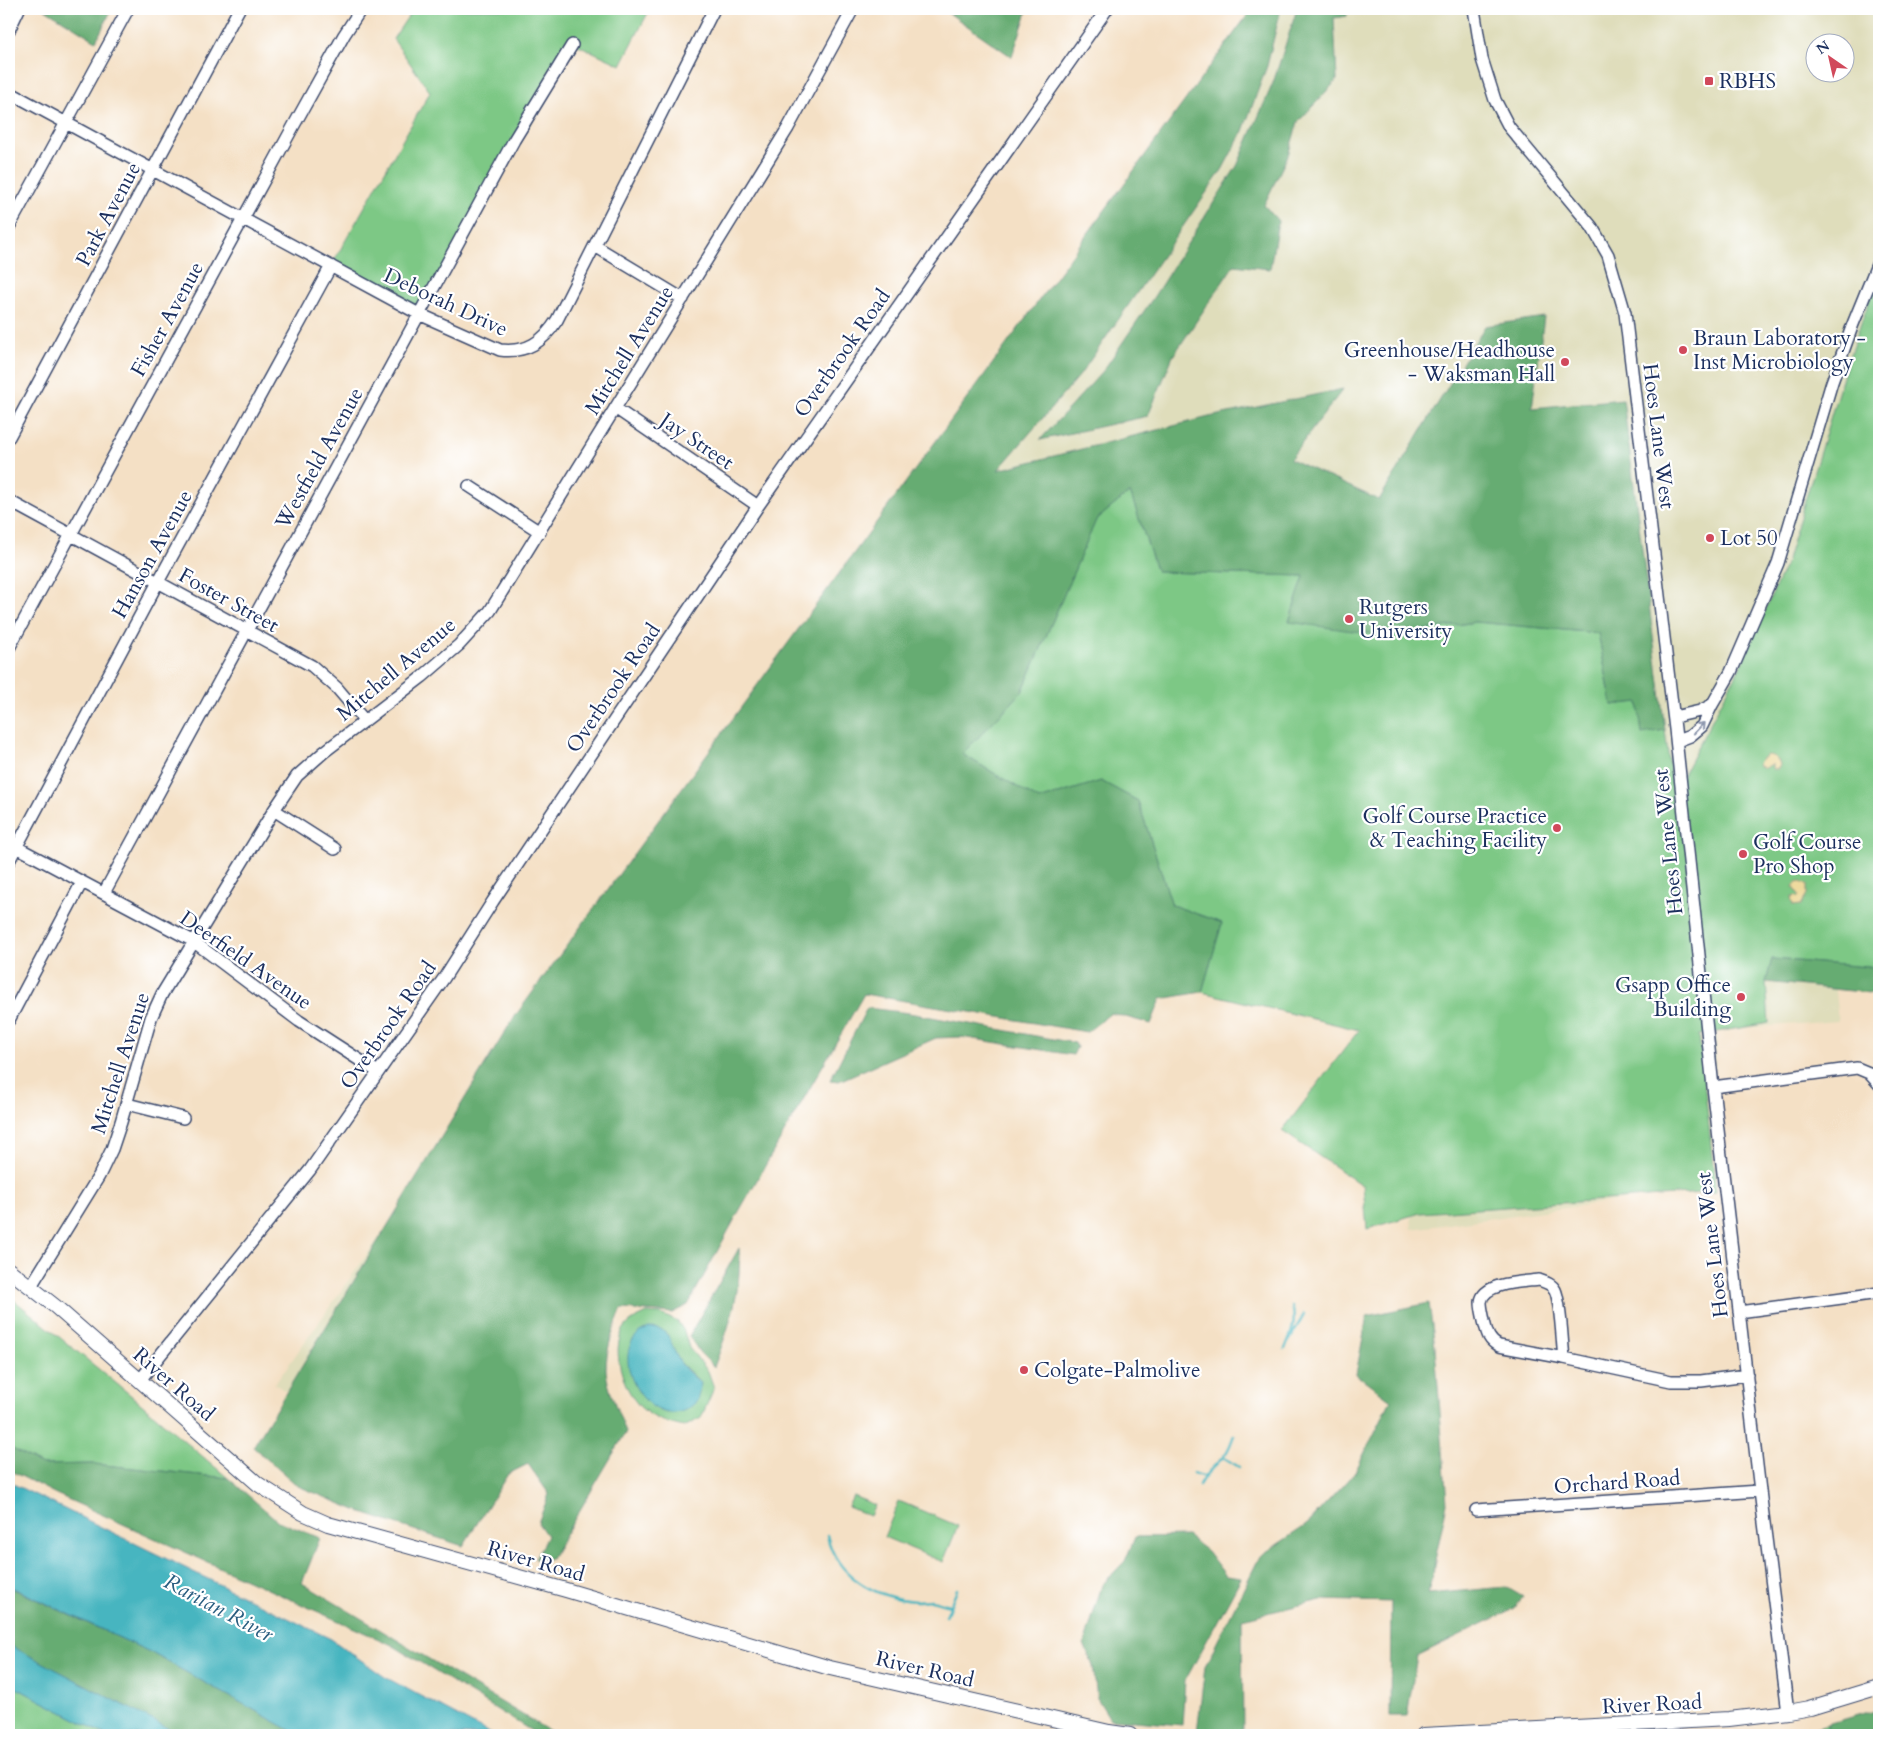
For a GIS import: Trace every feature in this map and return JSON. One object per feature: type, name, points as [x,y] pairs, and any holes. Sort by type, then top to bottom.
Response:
[{"type":"main road","name":"River Road","points":[[9,1270],[31,1286],[258,1484],[303,1513],[328,1524],[559,1588],[830,1668],[1109,1732],[1130,1735]]},
{"type":"main road","name":"River Road","points":[[1423,1735],[1698,1721],[1788,1712],[1810,1708],[1879,1686]]},
{"type":"street","points":[[9,30],[19,9]]},
{"type":"street","points":[[9,227],[128,9]]},
{"type":"street","name":"Park Avenue","points":[[9,437],[239,9]]},
{"type":"street","name":"Fisher Avenue","points":[[9,648],[344,35],[361,9]]},
{"type":"street","name":"Deborah Drive","points":[[9,92],[419,314],[500,350],[514,352],[525,349],[550,332],[714,9]]},
{"type":"street","name":"Mitchell Avenue","points":[[31,1286],[99,1176],[112,1149],[127,1104],[151,1018],[162,994],[274,810],[297,776],[324,752],[422,678],[459,645],[490,611],[788,128],[853,9]]},
{"type":"street","name":"Overbrook Road","points":[[140,1380],[310,1170],[444,978],[492,901],[758,506],[1107,9]]},
{"type":"street","name":"Hoes Lane West","points":[[1474,9],[1479,45],[1487,79],[1501,112],[1509,127],[1592,227],[1608,255],[1625,313],[1677,741],[1713,1087],[1739,1312],[1788,1712]]},
{"type":"street","name":"Westfield Avenue","points":[[104,893],[514,140],[572,44]]},
{"type":"street","points":[[595,246],[683,299]]},
{"type":"street","points":[[1677,741],[1690,736],[1702,726],[1731,672],[1778,563],[1832,382],[1879,260]]},
{"type":"street","name":"Hanson Avenue","points":[[9,861],[13,845],[331,266]]},
{"type":"street","name":"Jay Street","points":[[615,408],[758,506]]},
{"type":"street","points":[[469,486],[540,532]]},
{"type":"street","name":"Foster Street","points":[[9,501],[312,666],[337,688],[365,721]]},
{"type":"street","points":[[1674,717],[1700,711],[1712,705]]},
{"type":"street","points":[[274,810],[335,849]]},
{"type":"street","name":"Deerfield Avenue","points":[[13,845],[193,941],[299,1021],[378,1072]]},
{"type":"street","points":[[9,1020],[82,882]]},
{"type":"street","points":[[1713,1087],[1857,1068],[1869,1073],[1879,1084]]},
{"type":"street","points":[[127,1104],[183,1118]]},
{"type":"street","points":[[1564,1358],[1555,1289],[1548,1283],[1539,1280],[1494,1286],[1486,1291],[1481,1303],[1487,1335],[1492,1342],[1499,1346],[1671,1381],[1701,1381],[1747,1375]]},
{"type":"street","points":[[1739,1312],[1879,1293]]},
{"type":"street","name":"Orchard Road","points":[[1476,1510],[1760,1491]]},
{"type":"shaded area","name":"Rutgers University","points":[[1257,9],[1879,9],[1879,985],[1834,980],[1838,1021],[1717,1030],[1711,1188],[1412,1229],[1399,1035],[797,902],[375,1453],[275,1384],[1018,337]]},
{"type":"green space","points":[[45,9],[112,9],[96,41]]},
{"type":"green space","points":[[413,9],[650,9],[621,65],[576,44],[420,313],[331,266],[430,92],[393,39]]},
{"type":"green space","points":[[943,9],[1028,9],[1012,57]]},
{"type":"green space","points":[[1252,9],[1281,9],[1267,66],[1243,131],[1222,170],[1080,375],[998,470],[1209,417],[1343,389],[1290,459],[1379,500],[1485,326],[1544,317],[1532,408],[1623,399],[1665,730],[1642,734],[1638,702],[1612,705],[1598,633],[1475,622],[1388,636],[1289,622],[1304,576],[1157,572],[1130,492],[1096,520],[1022,692],[962,754],[1039,800],[1101,781],[1138,801],[1172,905],[1222,923],[1202,992],[1161,999],[1151,1024],[1111,1013],[1087,1032],[864,994],[738,1213],[688,1305],[672,1313],[622,1309],[609,1346],[606,1369],[611,1392],[626,1432],[551,1559],[535,1559],[547,1536],[538,1523],[549,1494],[528,1464],[508,1474],[463,1546],[368,1515],[298,1486],[253,1447],[513,1019]]},
{"type":"green space","points":[[1297,9],[1347,9],[1347,16],[1334,18],[1337,80],[1298,122],[1288,155],[1264,205],[1278,221],[1270,269],[1234,265],[1173,356],[1148,416],[1040,440],[1103,371],[1153,298],[1237,166],[1273,83]]},
{"type":"green space","points":[[1879,273],[1879,968],[1772,959],[1766,982],[1769,1023],[1699,1035],[1716,1192],[1420,1213],[1367,1229],[1363,1186],[1282,1131],[1359,1030],[1202,992],[1222,923],[1172,905],[1138,801],[1101,781],[1039,800],[962,754],[1022,692],[1096,520],[1130,492],[1157,572],[1305,576],[1289,621],[1388,636],[1475,622],[1598,633],[1612,705],[1639,702],[1642,733],[1665,730],[1673,794],[1743,661],[1786,563],[1849,357]]},
{"type":"green space","points":[[1772,959],[1879,968],[1879,994],[1766,982]]},
{"type":"green space","points":[[867,1008],[909,1013],[1075,1043],[1077,1047],[1073,1055],[961,1037],[936,1038],[839,1081],[830,1080]]},
{"type":"green space","points":[[739,1248],[738,1280],[733,1309],[714,1367],[700,1353],[689,1336]]},
{"type":"green space","points":[[9,1296],[133,1397],[228,1478],[94,1464],[42,1465],[9,1447]]},
{"type":"green space","points":[[1429,1303],[1435,1347],[1447,1503],[1428,1594],[1506,1587],[1523,1597],[1515,1608],[1417,1656],[1407,1716],[1390,1716],[1391,1602],[1321,1600],[1242,1619],[1243,1733],[1197,1732],[1205,1666],[1260,1556],[1305,1526],[1355,1472],[1391,1400],[1356,1374],[1367,1316]]},
{"type":"green space","points":[[647,1313],[661,1314],[678,1322],[684,1331],[689,1348],[708,1371],[714,1388],[701,1418],[684,1427],[654,1417],[645,1411],[637,1404],[624,1381],[618,1355],[619,1342],[623,1331],[630,1322]],"holes":[[[667,1334],[678,1360],[701,1383],[700,1387],[667,1413],[652,1406]]]},
{"type":"green space","points":[[9,1447],[42,1465],[94,1464],[228,1478],[278,1521],[320,1538],[302,1583],[556,1735],[538,1735],[392,1645],[56,1494],[9,1470]]},
{"type":"green space","points":[[853,1496],[875,1505],[870,1516],[848,1507]]},
{"type":"green space","points":[[899,1501],[958,1526],[943,1562],[884,1537]]},
{"type":"green space","points":[[1187,1536],[1207,1551],[1226,1576],[1241,1578],[1185,1681],[1182,1725],[1110,1719],[1097,1698],[1093,1666],[1084,1645],[1102,1585],[1125,1561],[1135,1537]]},
{"type":"green space","points":[[9,1587],[150,1652],[299,1735],[180,1735],[9,1645]]},
{"type":"green space","points":[[9,1684],[106,1735],[9,1735]]},
{"type":"green space","points":[[1879,1709],[1879,1727],[1864,1735],[1829,1735],[1828,1724]]},
{"type":"green space","points":[[1828,1724],[1829,1735],[1791,1735]]},
{"type":"sand","points":[[1767,755],[1777,759],[1780,765],[1778,769],[1772,769],[1772,764],[1765,768],[1759,766],[1758,763]]},
{"type":"sand","points":[[1801,882],[1807,885],[1807,895],[1801,905],[1793,906],[1791,898],[1799,896],[1794,887],[1796,883]]},
{"type":"water","points":[[649,1328],[657,1329],[666,1334],[681,1363],[701,1383],[697,1401],[680,1412],[663,1412],[648,1403],[637,1388],[629,1371],[628,1353],[634,1338]]},
{"type":"water","name":"Raritan River","points":[[9,1482],[331,1639],[385,1677],[493,1735],[299,1735],[150,1652],[9,1586]]},
{"type":"water","points":[[9,1645],[180,1735],[106,1735],[9,1684]]},
{"type":"waterway","points":[[1285,1349],[1294,1322],[1292,1306]]},
{"type":"waterway","points":[[1289,1341],[1304,1314]]},
{"type":"waterway","points":[[1199,1486],[1206,1474],[1227,1452],[1234,1435]]},
{"type":"waterway","points":[[1223,1457],[1239,1467]]},
{"type":"waterway","points":[[1193,1473],[1202,1476]]},
{"type":"waterway","points":[[827,1535],[839,1563],[860,1583],[873,1590],[901,1599],[931,1600],[950,1605]]},
{"type":"waterway","points":[[946,1616],[957,1589]]},
{"type":"place","name":"RBHS","points":[[1709,81]]},
{"type":"place","name":"Braun Laboratory - Inst Microbiology","points":[[1683,350]]},
{"type":"place","name":"Greenhouse/Headhouse - Waksman Hall","points":[[1565,362]]},
{"type":"place","name":"Lot 50","points":[[1710,538]]},
{"type":"place","name":"Rutgers University","points":[[1349,619]]},
{"type":"place","name":"Golf Course Practice & Teaching Facility","points":[[1557,828]]},
{"type":"place","name":"Golf Course Pro Shop","points":[[1743,854]]},
{"type":"place","name":"Gsapp Office Building","points":[[1741,997]]},
{"type":"place","name":"Colgate-Palmolive","points":[[1024,1370]]}]
